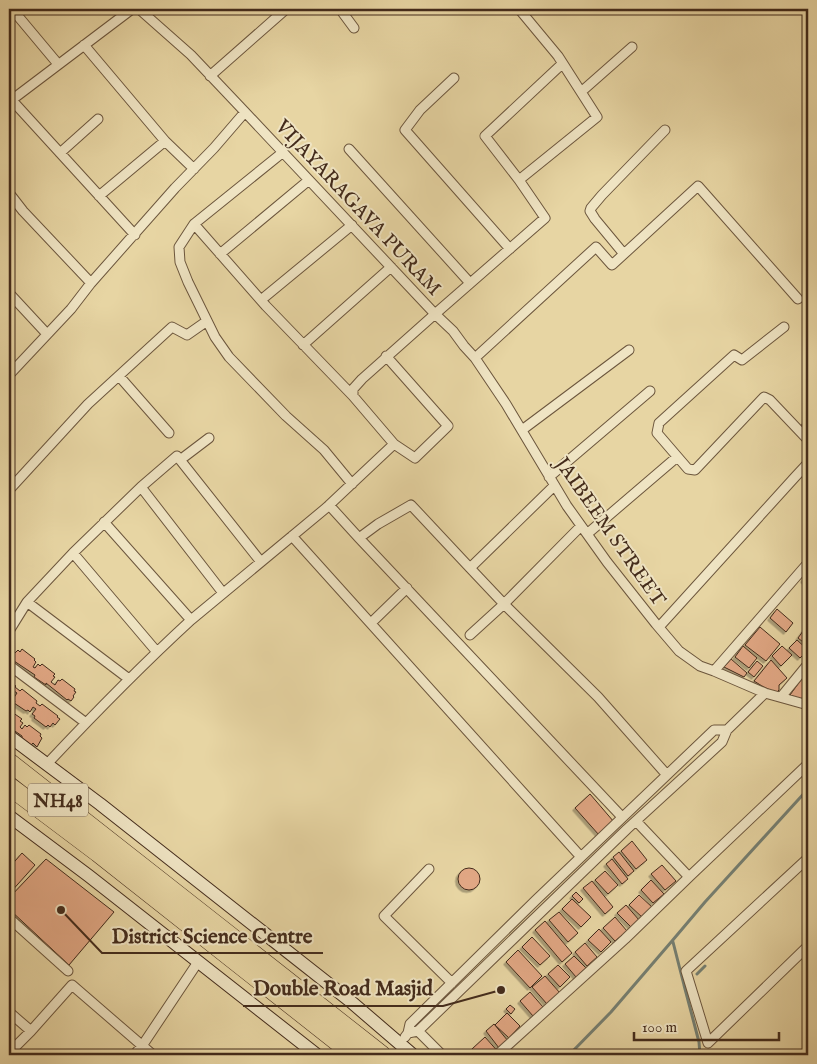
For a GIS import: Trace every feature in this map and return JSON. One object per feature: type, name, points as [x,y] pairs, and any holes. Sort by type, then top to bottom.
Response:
[{"type":"highway","name":"NH48","points":[[9,762],[102,846],[354,1055]]},
{"type":"highway","name":"NH48","points":[[9,786],[102,846],[382,1055]]},
{"type":"main road","points":[[9,736],[100,804],[349,1000],[413,1055]]},
{"type":"main road","points":[[9,816],[89,876],[317,1055]]},
{"type":"street","points":[[12,9],[58,64]]},
{"type":"street","points":[[132,9],[10,99],[135,235]]},
{"type":"street","name":"VIJAYARAGAVA PURAM","points":[[139,9],[191,55],[435,314],[362,379],[353,389],[354,397]]},
{"type":"street","points":[[210,76],[286,9]]},
{"type":"street","points":[[340,9],[354,28]]},
{"type":"street","points":[[518,9],[562,64],[597,117],[519,180]]},
{"type":"street","points":[[84,45],[165,141],[194,170]]},
{"type":"street","points":[[581,92],[632,47]]},
{"type":"street","points":[[435,314],[545,218],[485,136],[562,64]]},
{"type":"street","points":[[454,78],[420,110],[405,130],[510,249]]},
{"type":"street","points":[[9,375],[71,309],[90,284],[244,112]]},
{"type":"street","points":[[60,152],[98,119]]},
{"type":"street","points":[[624,254],[595,219],[590,212],[591,208],[665,130]]},
{"type":"street","points":[[99,196],[165,141]]},
{"type":"street","points":[[349,148],[470,283]]},
{"type":"street","points":[[282,153],[194,224],[179,247],[180,262],[215,337],[229,357],[286,416],[324,450],[352,484]]},
{"type":"street","points":[[220,254],[308,180]]},
{"type":"street","points":[[475,358],[596,247],[612,265],[698,186],[798,299]]},
{"type":"street","points":[[9,193],[23,211],[90,284]]},
{"type":"street","points":[[194,224],[261,300],[354,397],[394,444],[415,458],[448,426],[386,356]]},
{"type":"street","points":[[261,300],[352,226]]},
{"type":"street","points":[[303,345],[391,267]]},
{"type":"street","points":[[9,293],[47,334]]},
{"type":"street","name":"JAIBEEM STREET","points":[[435,314],[453,331],[475,358],[506,404],[554,486],[607,562],[679,650],[700,666],[714,670],[765,693],[808,706]]},
{"type":"street","points":[[9,490],[88,404],[172,328],[187,335],[207,320]]},
{"type":"street","points":[[784,326],[742,360],[734,355],[659,422],[657,433],[688,469],[695,470],[764,397],[770,400],[808,440]]},
{"type":"street","points":[[522,430],[629,350]]},
{"type":"street","points":[[119,376],[168,433]]},
{"type":"street","points":[[549,477],[650,391]]},
{"type":"street","points":[[180,460],[209,438]]},
{"type":"street","points":[[47,764],[129,679],[191,620],[329,504],[394,444]]},
{"type":"street","points":[[9,631],[27,602],[73,553],[141,487],[177,456],[261,562]]},
{"type":"street","points":[[470,635],[584,530],[677,457]]},
{"type":"street","points":[[659,627],[808,463]]},
{"type":"street","points":[[470,568],[554,486]]},
{"type":"street","points":[[141,487],[223,594]]},
{"type":"street","points":[[329,504],[622,817]]},
{"type":"street","points":[[359,538],[378,524],[411,505],[504,604],[598,697],[667,775]]},
{"type":"street","points":[[104,522],[191,620]]},
{"type":"street","points":[[292,536],[581,857]]},
{"type":"street","points":[[73,553],[157,652]]},
{"type":"street","points":[[714,670],[808,563]]},
{"type":"street","points":[[371,623],[408,588]]},
{"type":"street","points":[[27,602],[129,679]]},
{"type":"street","points":[[781,697],[808,664]]},
{"type":"street","points":[[9,665],[86,723]]},
{"type":"street","points":[[408,1033],[418,1031],[636,821],[722,742],[727,730],[765,693]]},
{"type":"street","points":[[399,1044],[408,1033],[410,1024],[622,817],[714,730],[727,730]]},
{"type":"street","points":[[497,1055],[625,939],[808,764]]},
{"type":"street","points":[[636,821],[689,878]]},
{"type":"street","points":[[808,858],[686,971],[708,1044],[808,946]]},
{"type":"street","points":[[430,869],[384,916],[452,983]]},
{"type":"street","points":[[9,918],[68,971]]},
{"type":"street","points":[[134,1055],[198,962]]},
{"type":"street","points":[[9,1052],[31,1031],[72,985],[153,1055]]},
{"type":"street","points":[[9,1012],[31,1031]]},
{"type":"street","points":[[418,1031],[442,1055]]},
{"type":"building","points":[[808,417],[808,431],[807,433],[800,427]]},
{"type":"building","points":[[808,573],[808,584],[803,580]]},
{"type":"building","points":[[777,609],[793,623],[786,632],[770,618]]},
{"type":"building","points":[[760,627],[780,644],[766,661],[745,645]]},
{"type":"building","points":[[806,627],[808,628],[808,646],[798,638]]},
{"type":"building","points":[[797,640],[808,650],[800,658],[789,648]]},
{"type":"building","points":[[743,646],[757,658],[749,668],[735,657]]},
{"type":"building","points":[[782,646],[792,655],[781,666],[772,656]]},
{"type":"building","points":[[22,649],[35,659],[36,662],[33,667],[35,668],[38,664],[40,666],[42,664],[55,674],[51,682],[55,685],[58,680],[62,679],[75,689],[74,691],[76,692],[71,701],[34,677],[35,675],[10,657],[13,652],[15,653],[18,650],[20,652]]},
{"type":"building","points":[[731,659],[747,673],[744,677],[724,667]]},
{"type":"building","points":[[771,660],[787,678],[779,685],[779,690],[776,693],[754,681]]},
{"type":"building","points":[[757,661],[763,666],[754,677],[748,672]]},
{"type":"building","points":[[808,670],[808,702],[790,695]]},
{"type":"building","points":[[9,681],[20,691],[22,689],[37,701],[36,703],[40,706],[42,704],[58,716],[60,719],[55,725],[53,723],[50,727],[48,725],[46,727],[34,718],[35,716],[32,714],[36,709],[33,707],[30,712],[26,711],[14,703],[13,699],[17,693],[14,691],[9,696]]},
{"type":"building","points":[[9,710],[22,719],[20,721],[23,723],[20,727],[22,729],[25,725],[27,727],[29,725],[41,734],[42,738],[37,747],[33,743],[31,745],[22,736],[9,728]]},
{"type":"building","points":[[590,794],[614,822],[599,835],[575,808]]},
{"type":"building","points":[[632,841],[647,860],[636,869],[621,851]]},
{"type":"building","points":[[619,852],[634,871],[628,876],[613,857]]},
{"type":"building","points":[[22,853],[35,865],[9,894],[9,868]]},
{"type":"building","points":[[46,859],[114,912],[69,965],[9,909],[9,898]]},
{"type":"building","points":[[612,859],[628,879],[622,884],[606,864]]},
{"type":"building","points":[[662,865],[676,881],[665,890],[651,874]]},
{"type":"building","points":[[469,868],[479,875],[480,879],[473,889],[469,890],[459,883],[458,879],[465,869]]},
{"type":"building","points":[[605,871],[618,885],[608,894],[595,880]]},
{"type":"building","points":[[651,880],[664,894],[653,903],[641,890]]},
{"type":"building","points":[[592,881],[613,907],[605,914],[583,888]]},
{"type":"building","points":[[576,892],[583,899],[579,903],[572,896]]},
{"type":"building","points":[[639,895],[653,908],[643,918],[629,905]]},
{"type":"building","points":[[572,899],[591,917],[581,927],[562,909]]},
{"type":"building","points":[[626,905],[639,920],[631,927],[617,913]]},
{"type":"building","points":[[559,912],[578,933],[568,942],[549,920]]},
{"type":"building","points":[[615,917],[627,931],[615,941],[603,928]]},
{"type":"building","points":[[545,921],[572,953],[562,962],[535,930]]},
{"type":"building","points":[[599,929],[611,942],[601,952],[588,940]]},
{"type":"building","points":[[532,937],[550,956],[540,965],[522,947]]},
{"type":"building","points":[[585,943],[597,957],[587,966],[575,952]]},
{"type":"building","points":[[518,950],[542,976],[530,988],[506,962]]},
{"type":"building","points":[[574,956],[586,968],[576,977],[565,964]]},
{"type":"building","points":[[558,965],[570,977],[560,987],[548,974]]},
{"type":"building","points":[[545,976],[560,993],[547,1004],[532,987]]},
{"type":"building","points":[[530,992],[543,1007],[533,1016],[520,1001]]},
{"type":"building","points":[[510,1005],[515,1009],[511,1014],[506,1009]]},
{"type":"building","points":[[507,1013],[520,1026],[509,1038],[495,1025]]},
{"type":"building","points":[[494,1024],[508,1041],[499,1048],[486,1031]]},
{"type":"building","points":[[485,1037],[500,1054],[478,1055],[472,1049]]},
{"type":"building","points":[[468,1050],[473,1055],[464,1055]]},
{"type":"waterway","points":[[569,1055],[611,1012],[705,902],[808,789]]},
{"type":"waterway","points":[[673,942],[684,985]]},
{"type":"waterway","points":[[697,974],[705,966]]},
{"type":"waterway","points":[[686,983],[684,985],[699,1042],[700,1055]]},
{"type":"place","name":"District Science Centre","points":[[61,910]]},
{"type":"place","name":"Double Road Masjid","points":[[501,990]]}]
